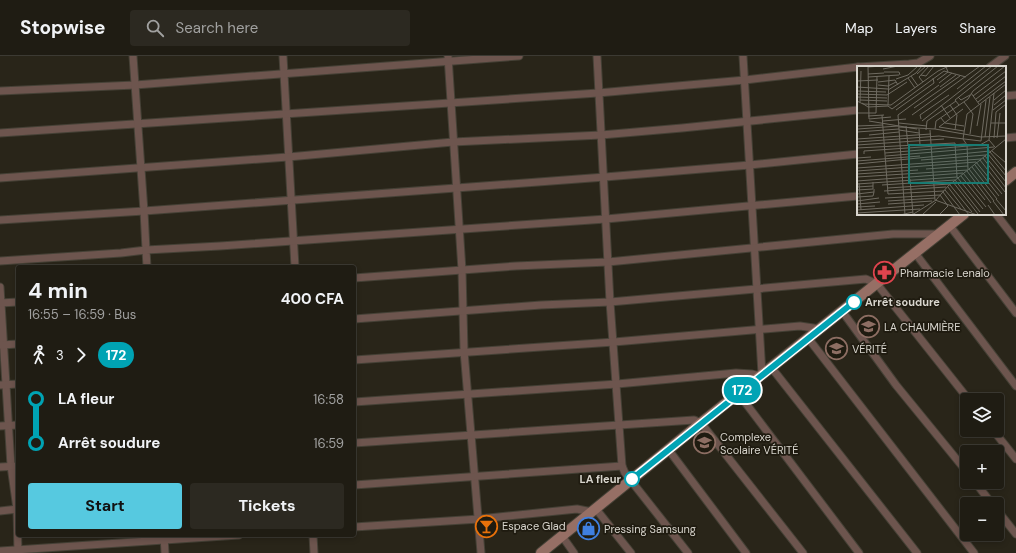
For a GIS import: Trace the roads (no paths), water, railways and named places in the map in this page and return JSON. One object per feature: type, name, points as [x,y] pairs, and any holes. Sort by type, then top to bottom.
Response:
[{"type":"main road","points":[[1006,180],[1016,172]]},
{"type":"main road","points":[[541,553],[738,393],[963,215]]},
{"type":"street","points":[[133,56],[148,265]]},
{"type":"street","points":[[283,56],[292,241],[295,265]]},
{"type":"street","points":[[0,91],[135,85],[448,59],[519,56]]},
{"type":"street","points":[[597,56],[598,93],[605,177],[610,302],[622,466],[631,480],[688,553]]},
{"type":"street","points":[[356,402],[617,384],[736,373],[761,375],[758,288],[751,207],[750,165],[743,56]]},
{"type":"street","points":[[875,66],[918,63],[930,56]]},
{"type":"street","points":[[991,66],[1005,56]]},
{"type":"street","points":[[448,59],[455,187],[462,270],[464,351],[476,477],[481,553]]},
{"type":"street","points":[[0,133],[138,125],[286,113],[598,93],[744,80],[857,67]]},
{"type":"street","points":[[1006,96],[1016,95]]},
{"type":"street","points":[[0,178],[288,157],[453,142],[601,135],[857,110]]},
{"type":"street","points":[[1006,138],[1016,137]]},
{"type":"street","points":[[0,220],[144,211],[605,177],[857,154]]},
{"type":"street","points":[[0,261],[606,219],[751,207],[857,196]]},
{"type":"street","points":[[997,215],[1016,240]]},
{"type":"street","points":[[950,226],[1016,313]]},
{"type":"street","points":[[356,278],[516,266],[608,262],[755,249],[893,234],[939,234]]},
{"type":"street","points":[[915,253],[1016,386]]},
{"type":"street","points":[[356,319],[464,312],[541,305],[610,302],[866,279],[877,284],[963,393]]},
{"type":"street","points":[[0,287],[3,385],[14,466],[16,495]]},
{"type":"street","points":[[1,303],[16,302]]},
{"type":"street","points":[[842,311],[896,385],[960,463]]},
{"type":"street","points":[[356,360],[464,351],[614,342],[800,326],[820,329]]},
{"type":"street","points":[[808,338],[974,553]]},
{"type":"street","points":[[2,345],[16,344]]},
{"type":"street","points":[[771,367],[917,553]]},
{"type":"street","points":[[3,385],[16,384]]},
{"type":"street","points":[[738,393],[860,553]]},
{"type":"street","points":[[356,443],[472,436],[690,419],[701,423],[803,553]]},
{"type":"street","points":[[0,426],[16,425]]},
{"type":"street","points":[[999,437],[1016,459]]},
{"type":"street","points":[[668,450],[746,553]]},
{"type":"street","points":[[0,467],[14,466]]},
{"type":"street","points":[[356,485],[622,466]]},
{"type":"street","points":[[980,489],[987,497]]},
{"type":"street","points":[[0,510],[16,509]]},
{"type":"street","points":[[356,527],[479,519],[577,509],[594,510],[631,553]]},
{"type":"street","points":[[1004,519],[1016,534]]},
{"type":"street","points":[[562,536],[574,553]]},
{"type":"street","points":[[18,537],[18,551]]},
{"type":"street","points":[[0,551],[18,551],[189,537]]},
{"type":"street","points":[[313,537],[314,553]]},
{"type":"street","points":[[164,538],[166,553]]},
{"type":"place","name":"Pharmacie Lenalo","points":[[884,273]]},
{"type":"place","name":"Arrêt soudure","points":[[854,302]]},
{"type":"place","name":"LA CHAUMIÈRE","points":[[869,327]]},
{"type":"place","name":"VÉRITÉ","points":[[836,349]]},
{"type":"place","name":"Complexe Scolaire VÉRITÉ","points":[[704,443]]},
{"type":"place","name":"LA fleur","points":[[632,479]]},
{"type":"place","name":"Espace Glad","points":[[486,526]]},
{"type":"place","name":"Pressing Samsung","points":[[588,529]]}]
